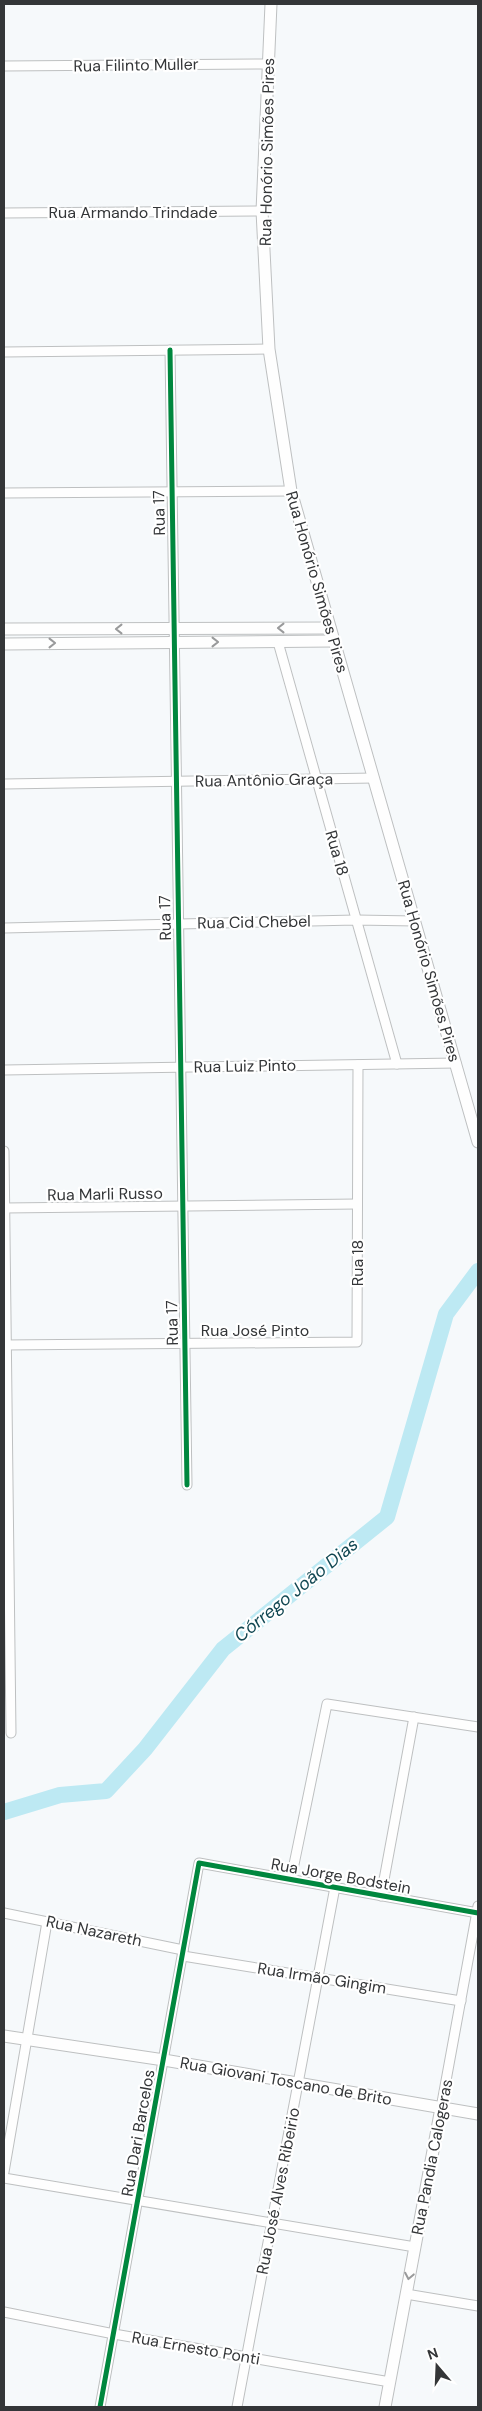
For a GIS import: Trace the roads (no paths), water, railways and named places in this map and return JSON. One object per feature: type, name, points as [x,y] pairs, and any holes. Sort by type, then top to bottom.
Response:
[{"type":"main road","name":"Rua Honório Simões Pires","points":[[271,4],[262,211],[269,349],[291,491],[478,1142]]},
{"type":"main road","points":[[4,630],[330,628]]},
{"type":"main road","points":[[4,644],[333,642]]},
{"type":"main road","name":"Rua Giovani Toscano de Brito","points":[[4,2036],[298,2082],[478,2114]]},
{"type":"main road","name":"Rua Pandia Calogeras","points":[[385,2407],[441,2108]]},
{"type":"street","name":"Rua Filinto Muller","points":[[4,66],[268,64]]},
{"type":"street","name":"Rua Armando Trindade","points":[[4,213],[262,211]]},
{"type":"street","points":[[4,352],[269,349]]},
{"type":"street","name":"Rua 17","points":[[170,350],[187,1485]]},
{"type":"street","points":[[4,493],[291,491]]},
{"type":"street","name":"Rua 18","points":[[278,642],[397,1064]]},
{"type":"street","name":"Rua Antônio Graça","points":[[4,784],[374,778]]},
{"type":"street","name":"Rua Cid Chebel","points":[[4,928],[356,920],[415,921]]},
{"type":"street","name":"Rua Luiz Pinto","points":[[4,1070],[456,1063]]},
{"type":"street","name":"Rua 18","points":[[357,1342],[358,1065]]},
{"type":"street","points":[[4,1151],[7,1626],[11,1733]]},
{"type":"street","name":"Rua Marli Russo","points":[[4,1208],[357,1204]]},
{"type":"street","name":"Rua José Pinto","points":[[5,1345],[357,1342]]},
{"type":"street","points":[[291,1879],[327,1704],[478,1727]]},
{"type":"street","points":[[380,1896],[414,1717]]},
{"type":"street","name":"Rua Jorge Bodstein","points":[[199,1863],[380,1896],[478,1911]]},
{"type":"street","name":"Rua Dari Barcelos","points":[[100,2407],[199,1863]]},
{"type":"street","name":"Rua José Alves Ribeirio","points":[[237,2407],[335,1887]]},
{"type":"street","name":"Rua Pandia Calogeras","points":[[441,2108],[478,1911]]},
{"type":"street","name":"Rua Nazareth","points":[[4,1913],[183,1953]]},
{"type":"street","points":[[4,2172],[47,1922]]},
{"type":"street","name":"Rua Irmão Gingim","points":[[183,1953],[318,1978],[461,2001]]},
{"type":"street","points":[[4,2178],[415,2247]]},
{"type":"street","points":[[406,2294],[478,2306]]},
{"type":"street","name":"Rua Ernesto Ponti","points":[[4,2312],[114,2334],[390,2382]]},
{"type":"waterway","name":"Córrego João Dias","points":[[4,1812],[60,1795],[106,1791],[145,1749],[223,1649],[387,1517],[446,1314],[478,1271]]}]
